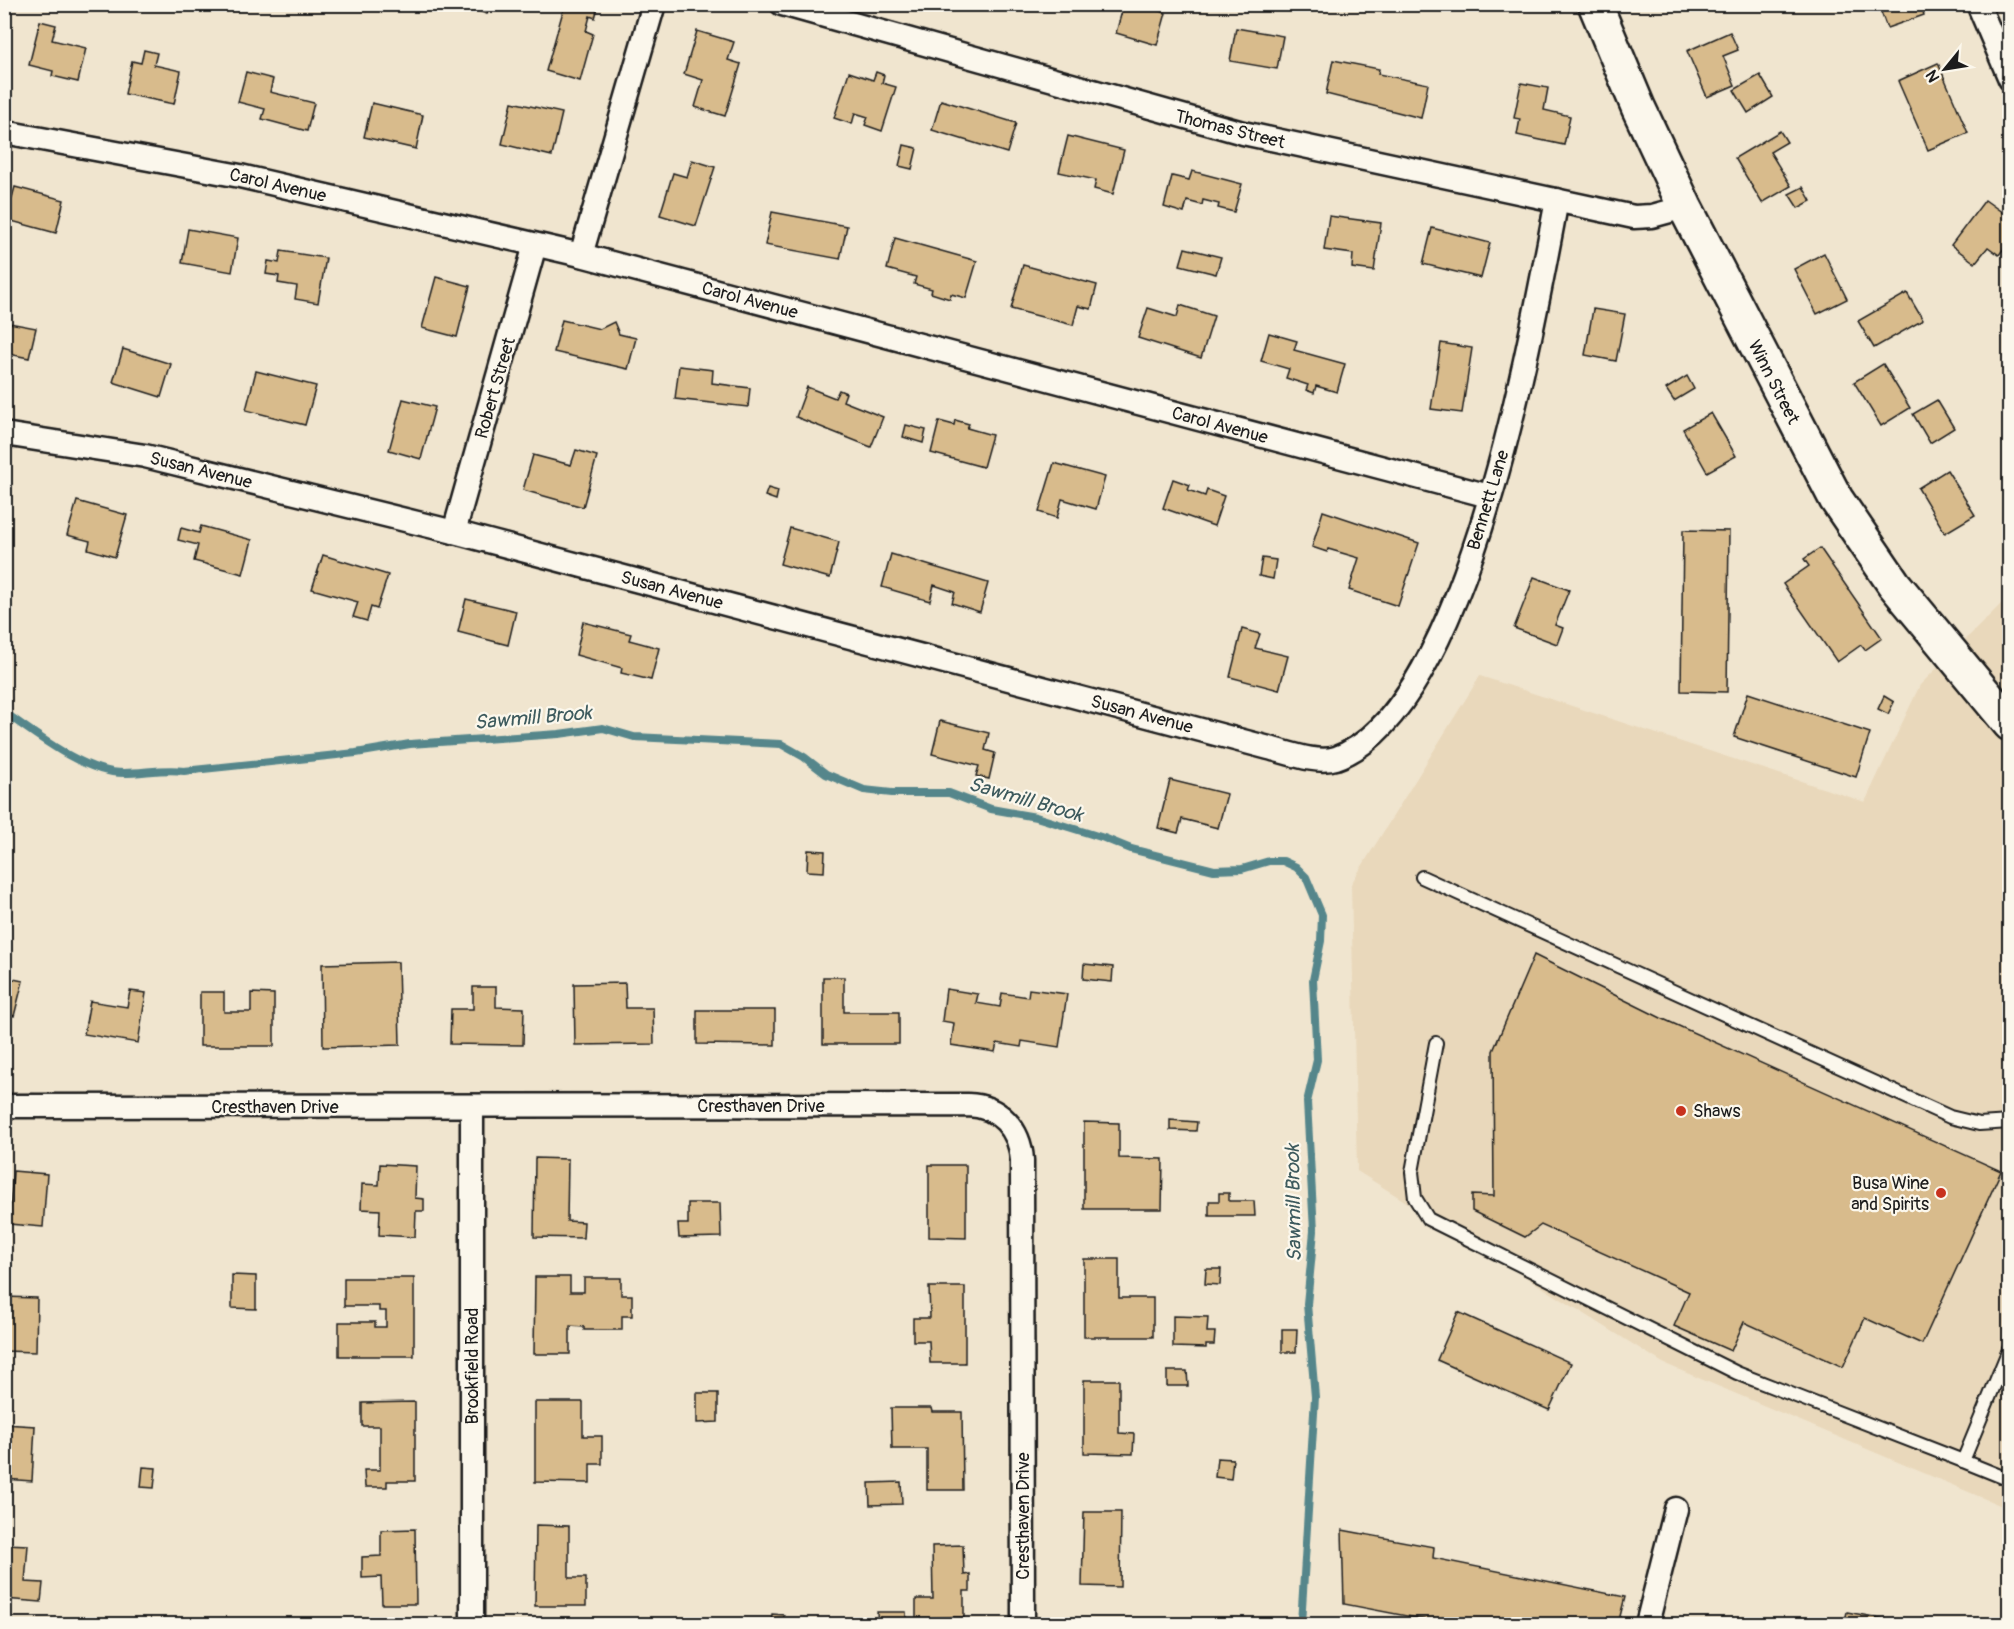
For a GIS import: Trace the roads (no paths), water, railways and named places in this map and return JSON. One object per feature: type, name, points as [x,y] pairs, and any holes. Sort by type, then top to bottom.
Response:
[{"type":"main road","name":"Winn Street","points":[[1595,4],[1638,107],[1685,207],[1798,429],[1855,530],[1894,584],[2010,724]]},
{"type":"street","points":[[581,255],[654,4]]},
{"type":"street","name":"Thomas Street","points":[[782,4],[1243,133],[1641,217],[1685,207]]},
{"type":"street","points":[[1978,4],[2010,79]]},
{"type":"street","name":"Carol Avenue","points":[[4,132],[240,176],[581,255],[1489,496]]},
{"type":"street","name":"Bennett Lane","points":[[1336,758],[1358,745],[1388,717],[1429,659],[1464,576],[1521,384],[1557,200]]},
{"type":"street","name":"Robert Street","points":[[454,532],[535,244]]},
{"type":"street","name":"Susan Avenue","points":[[4,434],[145,456],[454,532],[1269,748],[1316,758],[1336,758]]},
{"type":"street","name":"Cresthaven Drive","points":[[4,1106],[975,1106],[995,1112],[1006,1121],[1018,1139],[1022,1160],[1023,1624]]},
{"type":"street","name":"Brookfield Road","points":[[472,1107],[472,1624]]},
{"type":"street","points":[[1647,1624],[1676,1509]]},
{"type":"lane","points":[[1422,877],[1950,1118],[1979,1124],[2010,1122]]},
{"type":"lane","points":[[1436,1043],[1412,1172],[1415,1198],[1428,1219],[1737,1373],[2010,1480]]},
{"type":"lane","points":[[1963,1461],[2010,1347]]},
{"type":"waterway","name":"Sawmill Brook","points":[[4,712],[77,760],[93,767],[124,773],[184,771],[356,753],[410,744],[559,734],[603,728],[634,737],[781,744],[804,757],[826,774],[864,790],[892,793],[949,793],[991,809],[1036,817],[1104,838],[1131,849],[1214,870],[1242,869],[1269,861],[1283,861],[1296,867],[1306,877],[1322,915],[1321,941],[1313,980],[1317,1060],[1307,1102],[1314,1231],[1307,1304],[1315,1397],[1301,1624]]},
{"type":"place","name":"Shaws","points":[[1681,1111]]},
{"type":"place","name":"Busa Wine and Spirits","points":[[1941,1193]]}]
